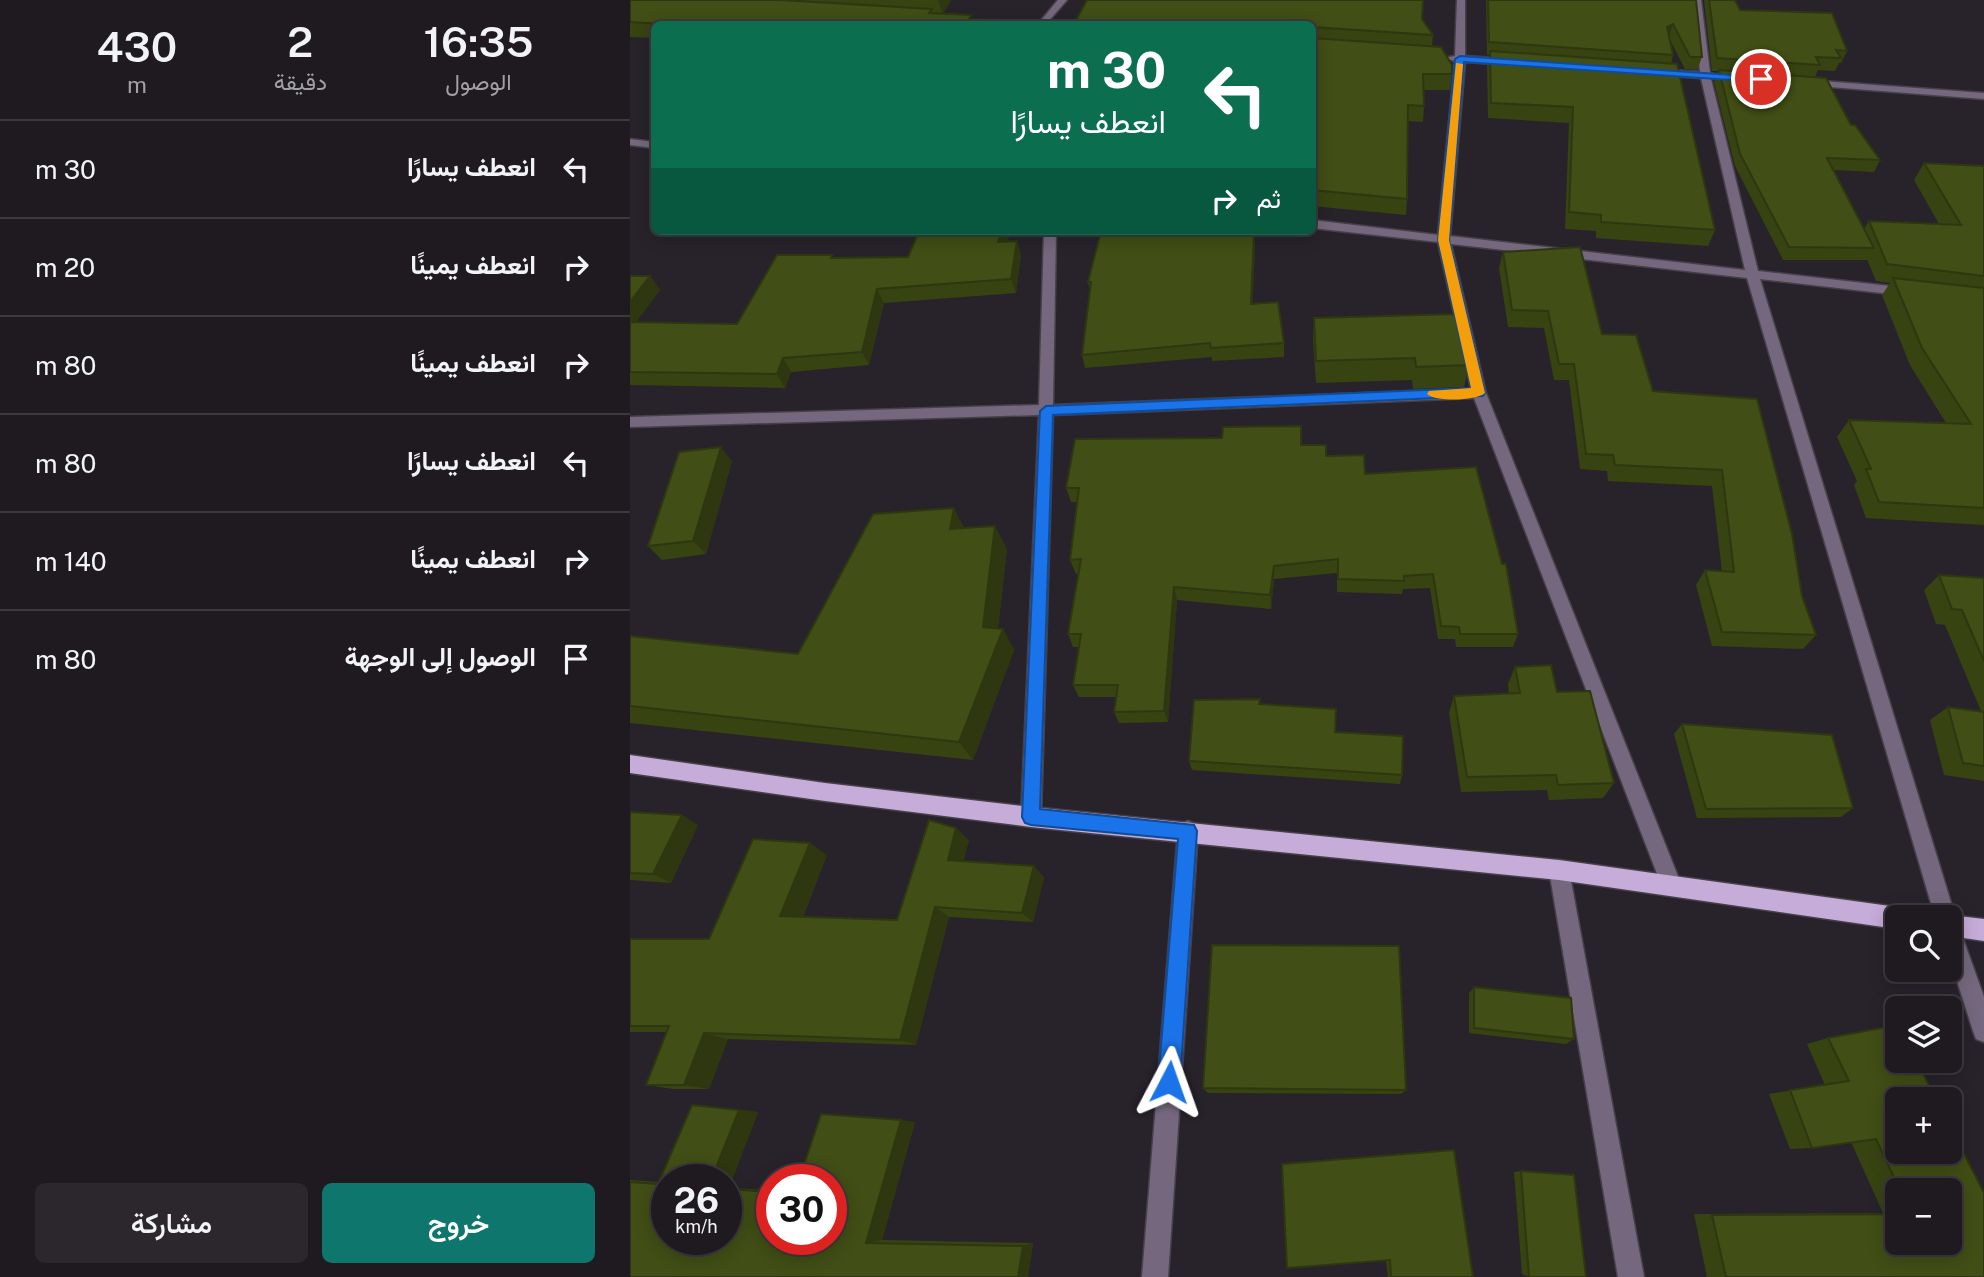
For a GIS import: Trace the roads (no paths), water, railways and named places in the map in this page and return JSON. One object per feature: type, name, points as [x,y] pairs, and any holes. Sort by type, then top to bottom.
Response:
[{"type":"main road","points":[[630,764],[825,792],[1031,817],[1559,870],[1885,916]]},
{"type":"main road","points":[[1962,928],[1984,930]]},
{"type":"street","points":[[1045,21],[1063,0]]},
{"type":"street","points":[[1461,0],[1460,59],[1444,240],[1479,393],[1671,884]]},
{"type":"street","points":[[1697,0],[1753,276],[1942,905]]},
{"type":"street","points":[[1433,57],[1528,63]]},
{"type":"street","points":[[1637,71],[1712,76]]},
{"type":"street","points":[[1803,82],[1984,96]]},
{"type":"street","points":[[630,142],[651,145]]},
{"type":"street","points":[[1316,224],[1916,293]]},
{"type":"street","points":[[1031,817],[1050,235]]},
{"type":"street","points":[[630,422],[1046,411],[1479,393]]},
{"type":"street","points":[[1155,1277],[1188,831]]},
{"type":"street","points":[[1559,870],[1631,1277]]},
{"type":"street","points":[[1962,964],[1984,1031]]}]
